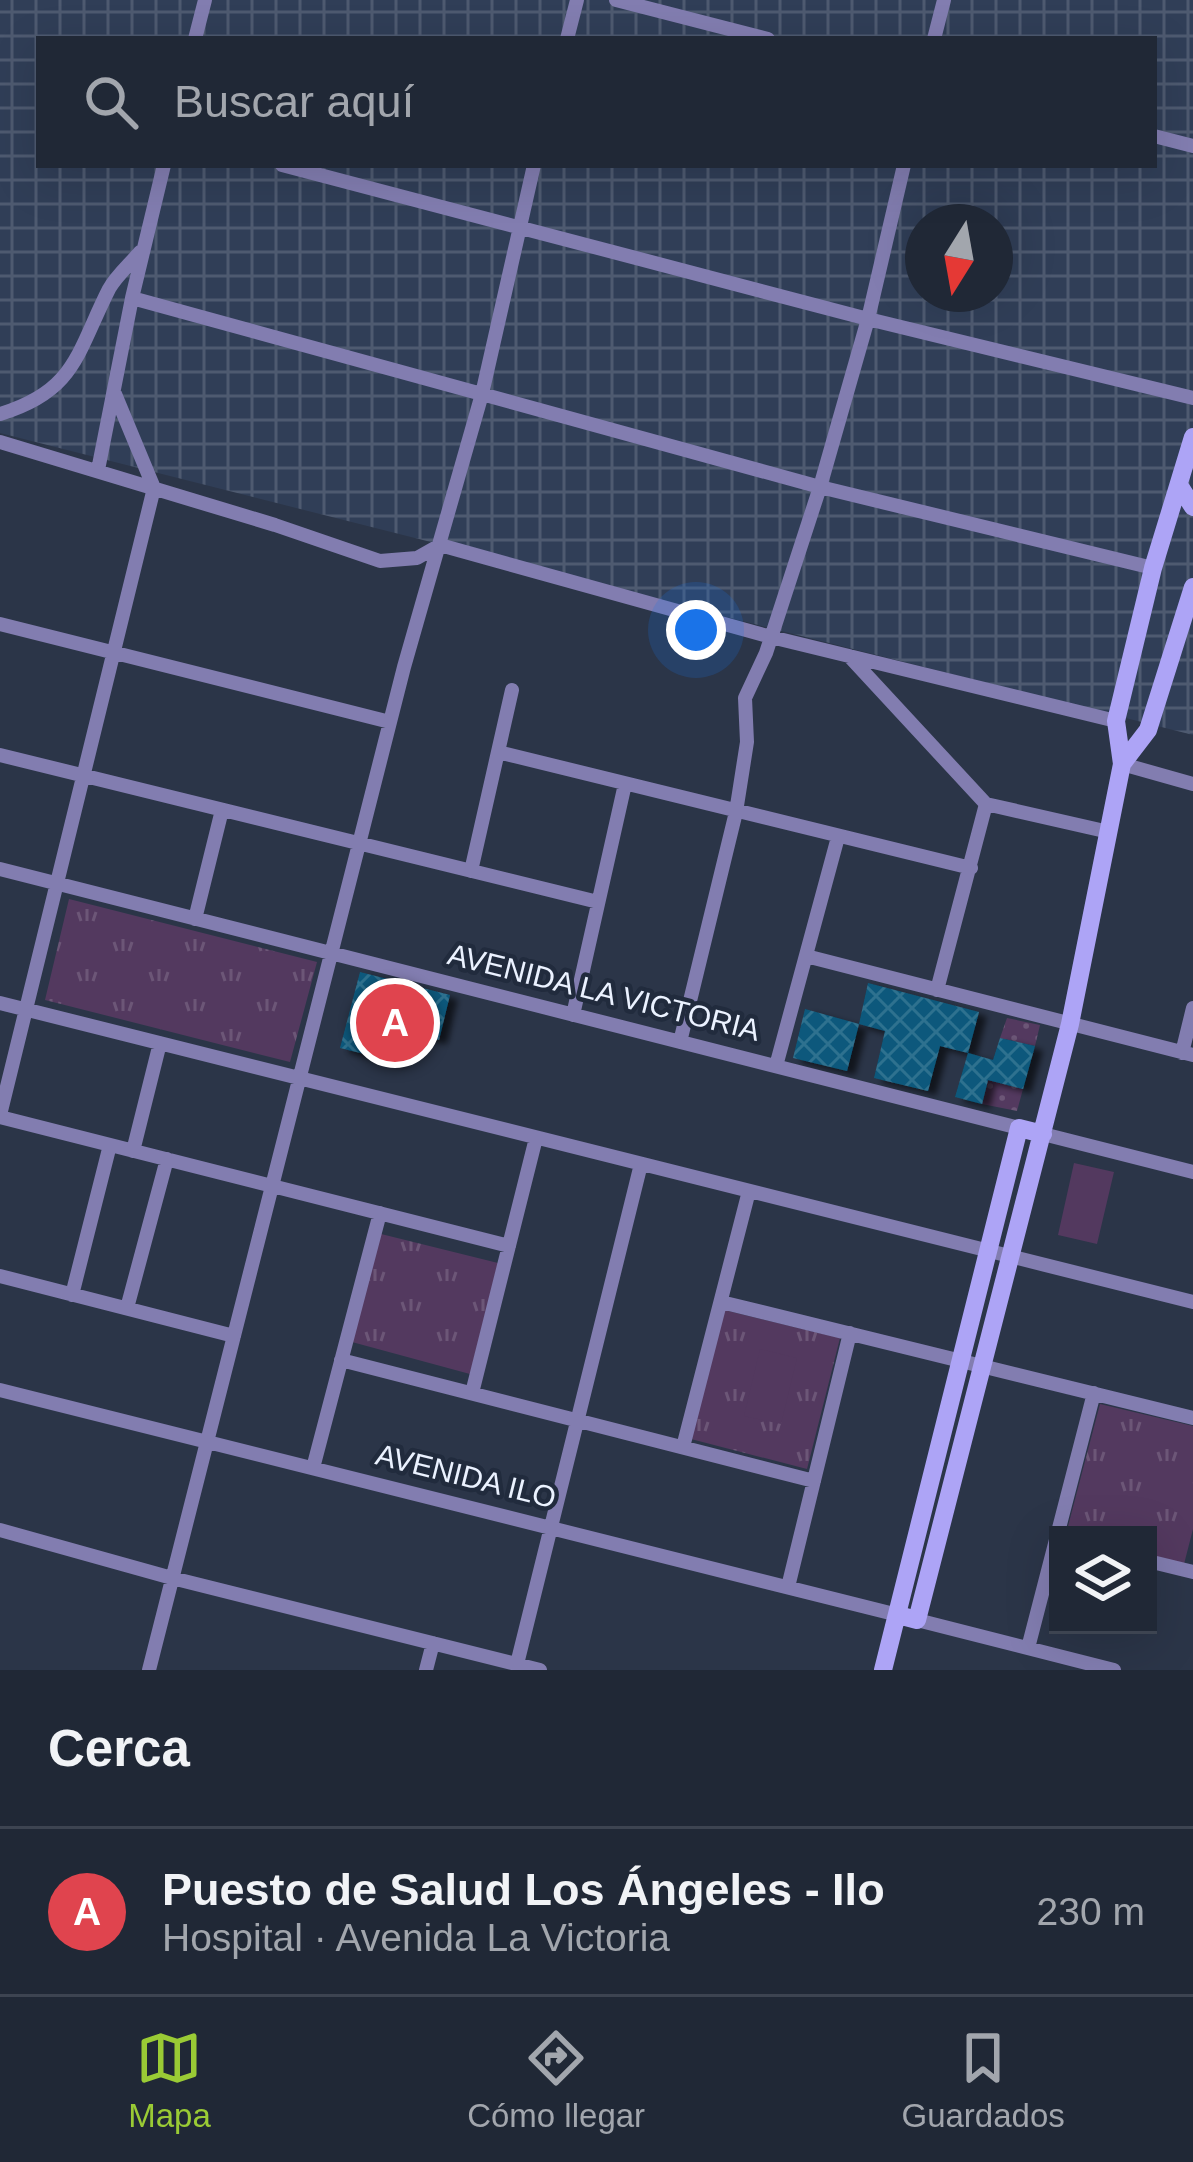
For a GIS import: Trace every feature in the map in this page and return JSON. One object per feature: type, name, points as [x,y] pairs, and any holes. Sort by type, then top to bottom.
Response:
[{"type":"street","points":[[196,36],[205,0]]},
{"type":"street","points":[[568,36],[577,0]]},
{"type":"street","points":[[616,0],[756,36]]},
{"type":"street","points":[[935,36],[944,0]]},
{"type":"street","points":[[1157,137],[1193,146]]},
{"type":"street","points":[[98,470],[163,168]]},
{"type":"street","points":[[293,168],[518,230],[1193,398]]},
{"type":"street","points":[[149,1670],[390,722],[482,394],[533,168]]},
{"type":"street","points":[[680,1042],[736,812],[747,742],[745,698],[771,638],[820,487],[868,319],[903,168]]},
{"type":"street","points":[[0,414],[29,405],[67,376],[111,285],[144,249]]},
{"type":"street","points":[[132,298],[820,487],[1153,568]]},
{"type":"street","points":[[115,394],[154,488],[0,1116],[509,1246]]},
{"type":"street","points":[[883,1670],[907,1617],[983,1365],[1043,1134],[1122,764],[1116,722],[1153,568],[1193,437]]},
{"type":"street","points":[[0,442],[380,561],[417,558],[440,545],[771,638],[1116,722]]},
{"type":"street","points":[[1178,485],[1193,507]]},
{"type":"street","points":[[1122,764],[1148,730],[1193,587]]},
{"type":"street","points":[[0,624],[390,722]]},
{"type":"street","points":[[849,656],[986,804],[1108,832]]},
{"type":"street","points":[[471,871],[512,690]]},
{"type":"street","points":[[498,752],[971,868]]},
{"type":"street","points":[[0,755],[598,902]]},
{"type":"street","points":[[1122,764],[1193,784]]},
{"type":"street","points":[[574,1015],[625,784]]},
{"type":"street","points":[[937,990],[986,804]]},
{"type":"street","points":[[195,919],[222,810]]},
{"type":"street","points":[[776,1066],[838,837]]},
{"type":"street","name":"AVENIDA LA VICTORIA","points":[[0,869],[1193,1172]]},
{"type":"street","points":[[806,956],[1188,1054],[1193,1008]]},
{"type":"street","points":[[0,1003],[1193,1302]]},
{"type":"street","points":[[134,1151],[160,1043]]},
{"type":"street","points":[[907,1617],[962,1359],[1019,1128]]},
{"type":"street","points":[[472,1394],[536,1138]]},
{"type":"street","points":[[72,1295],[110,1145]]},
{"type":"street","points":[[127,1309],[167,1159]]},
{"type":"street","points":[[518,1664],[641,1164]]},
{"type":"street","points":[[683,1447],[749,1191]]},
{"type":"street","points":[[313,1468],[380,1213]]},
{"type":"street","points":[[0,1276],[234,1336]]},
{"type":"street","points":[[721,1302],[1193,1418]]},
{"type":"street","points":[[788,1587],[850,1333]]},
{"type":"street","points":[[341,1360],[814,1480]]},
{"type":"street","name":"AVENIDA ILO","points":[[0,1390],[1114,1670]]},
{"type":"street","points":[[1060,1526],[1094,1393]]},
{"type":"street","points":[[0,1530],[540,1670]]},
{"type":"street","points":[[1157,1563],[1193,1572]]},
{"type":"street","points":[[1028,1648],[1049,1569]]},
{"type":"street","points":[[426,1670],[433,1643]]},
{"type":"shaded area","points":[[0,0],[1193,0],[1193,735],[0,433]]},
{"type":"green space","points":[[69,899],[317,962],[290,1062],[45,1000]]},
{"type":"green space","points":[[1007,1018],[1040,1025],[1035,1046],[1000,1038]]},
{"type":"green space","points":[[988,1080],[1023,1089],[1017,1111],[982,1104]]},
{"type":"green space","points":[[1074,1163],[1114,1172],[1097,1244],[1058,1235]]},
{"type":"green space","points":[[381,1234],[498,1263],[470,1374],[352,1342]]},
{"type":"green space","points":[[724,1310],[840,1338],[807,1469],[691,1439]]},
{"type":"green space","points":[[760,1349],[797,1358],[781,1424],[744,1416]]},
{"type":"green space","points":[[1100,1404],[1193,1426],[1193,1529],[1184,1564],[1157,1557],[1157,1526],[1068,1526]]},
{"type":"building","points":[[360,972],[450,995],[439,1040],[405,1032],[397,1062],[340,1048]]},
{"type":"building","points":[[868,983],[979,1012],[968,1053],[940,1046],[928,1091],[874,1078],[885,1031],[859,1024]]},
{"type":"building","points":[[805,1009],[859,1024],[847,1071],[793,1058]]},
{"type":"building","points":[[1000,1038],[1035,1046],[1023,1089],[988,1080],[982,1104],[955,1097],[968,1053],[993,1060]]},
{"type":"place","name":"Puesto de Salud Los Ángeles - Ilo","points":[[395,1023]]}]
